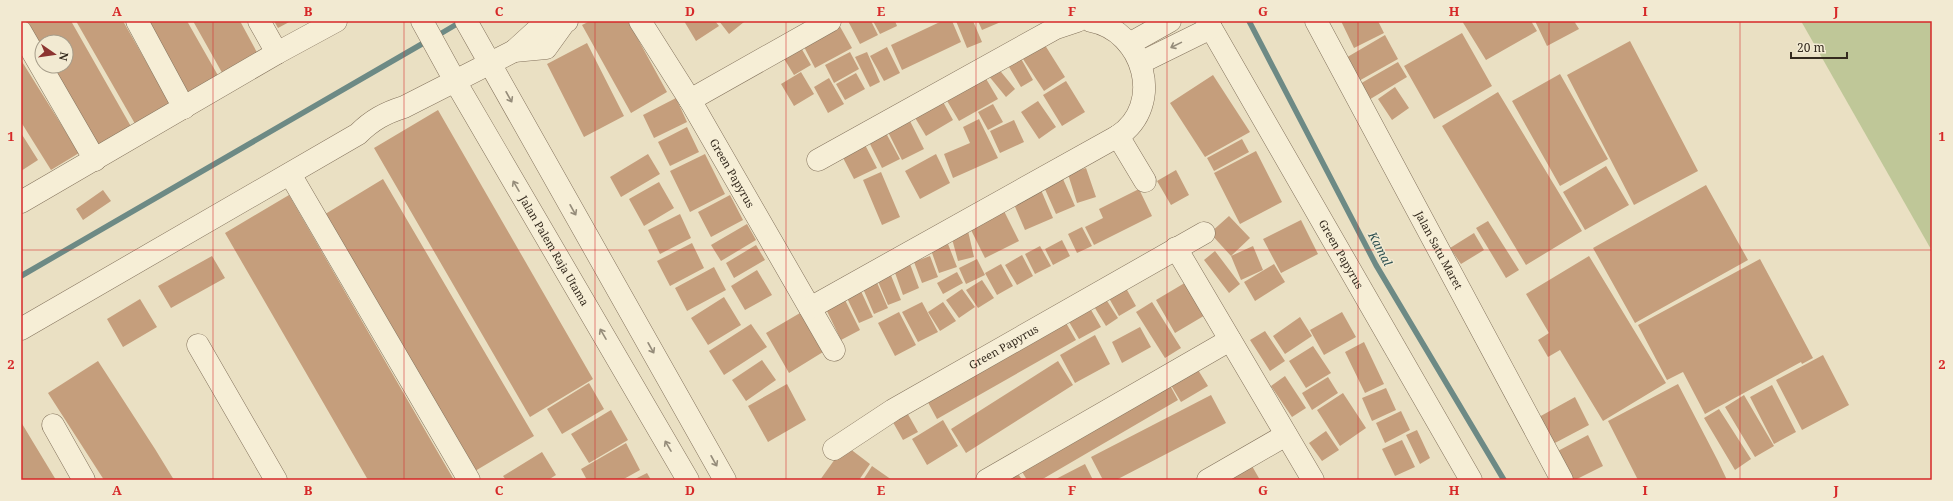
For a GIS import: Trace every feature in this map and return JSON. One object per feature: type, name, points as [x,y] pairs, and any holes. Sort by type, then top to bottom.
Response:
[{"type":"street","points":[[137,21],[184,108]]},
{"type":"street","points":[[259,21],[277,53]]},
{"type":"street","points":[[21,202],[277,53],[336,21]]},
{"type":"street","name":"Jalan Palem Raja Utama","points":[[422,21],[455,81],[688,480]]},
{"type":"street","name":"Green Papyrus","points":[[640,21],[690,100],[834,350]]},
{"type":"street","points":[[690,100],[830,21]]},
{"type":"street","points":[[818,160],[1055,24],[1077,21]]},
{"type":"street","points":[[810,308],[1118,136],[1129,127],[1140,106],[1144,83],[1140,63],[1130,44],[1116,31],[1091,21]]},
{"type":"street","points":[[1130,44],[1170,21]]},
{"type":"street","name":"Jalan Satu Maret","points":[[1316,21],[1562,480]]},
{"type":"street","points":[[21,329],[358,134],[378,131],[394,121],[404,107],[514,51],[536,31],[566,22]]},
{"type":"street","name":"Green Papyrus","points":[[1140,63],[1209,24],[1472,480]]},
{"type":"street","points":[[469,26],[725,480]]},
{"type":"street","points":[[21,32],[95,160]]},
{"type":"street","points":[[1118,136],[1145,181]]},
{"type":"street","points":[[290,174],[469,480]]},
{"type":"street","name":"Green Papyrus","points":[[834,449],[893,410],[1204,233]]},
{"type":"street","points":[[1176,248],[1313,480]]},
{"type":"street","points":[[987,480],[1230,340]]},
{"type":"street","points":[[198,345],[276,480]]},
{"type":"street","points":[[53,426],[84,480]]},
{"type":"street","points":[[1208,480],[1286,434]]},
{"type":"green space","points":[[1801,21],[1932,21],[1932,251]]},
{"type":"building","points":[[24,21],[71,21],[133,130],[98,150],[55,74],[74,74],[74,34],[34,34],[34,38]]},
{"type":"building","points":[[76,21],[123,21],[173,109],[138,129]]},
{"type":"building","points":[[140,21],[187,21],[220,79],[185,99]]},
{"type":"building","points":[[193,21],[240,21],[260,58],[225,78]]},
{"type":"building","points":[[274,21],[291,21],[278,28]]},
{"type":"building","points":[[590,21],[628,21],[667,92],[631,113],[582,25]]},
{"type":"building","points":[[684,21],[715,21],[719,26],[696,41]]},
{"type":"building","points":[[719,21],[743,21],[744,22],[729,34]]},
{"type":"building","points":[[848,21],[871,21],[878,35],[860,44]]},
{"type":"building","points":[[873,21],[895,21],[897,26],[880,34]]},
{"type":"building","points":[[942,21],[952,21],[961,42],[902,70],[891,45]]},
{"type":"building","points":[[956,21],[973,21],[982,42],[967,48]]},
{"type":"building","points":[[978,21],[1003,21],[982,30]]},
{"type":"building","points":[[1341,21],[1378,21],[1384,33],[1354,48]]},
{"type":"building","points":[[1462,21],[1531,21],[1537,31],[1486,60]]},
{"type":"building","points":[[1535,21],[1574,21],[1579,29],[1547,46]]},
{"type":"building","points":[[838,23],[852,48],[815,68],[802,43]]},
{"type":"building","points":[[1462,33],[1492,86],[1434,119],[1404,66]]},
{"type":"building","points":[[1385,35],[1398,59],[1357,82],[1344,59]]},
{"type":"building","points":[[1630,41],[1698,171],[1634,205],[1567,75]]},
{"type":"building","points":[[1043,42],[1065,77],[1044,91],[1021,56]]},
{"type":"building","points":[[587,43],[624,116],[584,137],[547,64]]},
{"type":"building","points":[[800,46],[811,65],[794,75],[783,57]]},
{"type":"building","points":[[887,47],[900,73],[884,81],[870,56]]},
{"type":"building","points":[[850,52],[859,69],[834,83],[825,65]]},
{"type":"building","points":[[867,52],[880,82],[870,87],[855,57]]},
{"type":"building","points":[[1019,55],[1033,80],[1021,87],[1006,62]]},
{"type":"building","points":[[21,60],[79,153],[51,170],[21,122]]},
{"type":"building","points":[[1398,62],[1407,77],[1367,101],[1358,85]]},
{"type":"building","points":[[997,67],[1015,89],[1006,97],[988,75]]},
{"type":"building","points":[[801,72],[814,94],[794,106],[781,84]]},
{"type":"building","points":[[856,73],[865,89],[845,100],[836,84]]},
{"type":"building","points":[[1560,74],[1608,159],[1560,186],[1512,101]]},
{"type":"building","points":[[1213,75],[1250,132],[1205,157],[1170,103]]},
{"type":"building","points":[[985,77],[998,99],[959,121],[946,99]]},
{"type":"building","points":[[829,78],[844,104],[828,113],[814,87]]},
{"type":"building","points":[[1066,81],[1085,112],[1062,126],[1043,95]]},
{"type":"building","points":[[1395,87],[1409,108],[1392,120],[1378,99]]},
{"type":"building","points":[[1498,92],[1582,231],[1526,265],[1442,126]]},
{"type":"building","points":[[676,98],[687,122],[654,138],[643,115]]},
{"type":"building","points":[[942,100],[953,120],[926,136],[914,116]]},
{"type":"building","points":[[1038,101],[1056,127],[1039,139],[1021,112]]},
{"type":"building","points":[[993,104],[1003,122],[988,130],[978,112]]},
{"type":"building","points":[[438,110],[593,379],[530,417],[374,148]]},
{"type":"building","points":[[909,119],[924,149],[902,160],[887,130]]},
{"type":"building","points":[[979,119],[998,158],[953,178],[944,154],[970,143],[963,127]]},
{"type":"building","points":[[1014,120],[1024,142],[1000,153],[990,131]]},
{"type":"building","points":[[687,127],[699,152],[670,166],[658,142]]},
{"type":"building","points":[[21,133],[38,160],[21,171]]},
{"type":"building","points":[[886,133],[900,159],[882,168],[869,142]]},
{"type":"building","points":[[1242,139],[1249,152],[1214,171],[1207,158]]},
{"type":"building","points":[[863,141],[877,168],[854,179],[840,152]]},
{"type":"building","points":[[1256,151],[1282,202],[1240,224],[1214,173]]},
{"type":"building","points":[[648,154],[660,174],[621,197],[610,177]]},
{"type":"building","points":[[705,154],[725,194],[690,212],[670,171]]},
{"type":"building","points":[[936,154],[950,183],[920,199],[905,171]]},
{"type":"building","points":[[1606,166],[1629,205],[1585,230],[1563,192]]},
{"type":"building","points":[[1086,168],[1096,197],[1077,203],[1068,174]]},
{"type":"building","points":[[1176,170],[1189,195],[1171,205],[1157,181]]},
{"type":"building","points":[[881,172],[900,217],[882,225],[863,180]]},
{"type":"building","points":[[383,179],[534,436],[470,474],[322,216]]},
{"type":"building","points":[[1063,179],[1075,206],[1056,214],[1044,187]]},
{"type":"building","points":[[659,182],[674,208],[644,226],[629,199]]},
{"type":"building","points":[[1706,185],[1748,260],[1635,323],[1593,248]]},
{"type":"building","points":[[1139,189],[1152,216],[1094,245],[1085,227],[1103,218],[1099,209]]},
{"type":"building","points":[[103,190],[111,201],[83,220],[76,209]]},
{"type":"building","points":[[1041,190],[1053,218],[1025,230],[1013,202]]},
{"type":"building","points":[[289,195],[454,480],[368,480],[225,233]]},
{"type":"building","points":[[730,195],[743,220],[711,237],[698,212]]},
{"type":"building","points":[[1004,211],[1019,241],[985,258],[970,228]]},
{"type":"building","points":[[680,214],[691,238],[660,254],[648,230]]},
{"type":"building","points":[[1229,216],[1250,238],[1231,256],[1210,233]]},
{"type":"building","points":[[1301,220],[1318,254],[1281,273],[1263,239]]},
{"type":"building","points":[[1488,221],[1519,270],[1506,278],[1476,228]]},
{"type":"building","points":[[747,224],[756,240],[721,261],[711,245]]},
{"type":"building","points":[[1082,227],[1092,246],[1077,253],[1068,234]]},
{"type":"building","points":[[968,231],[974,257],[958,261],[951,235]]},
{"type":"building","points":[[1474,233],[1484,250],[1461,264],[1450,248]]},
{"type":"building","points":[[1062,240],[1070,256],[1053,265],[1045,249]]},
{"type":"building","points":[[692,243],[704,268],[670,286],[657,261]]},
{"type":"building","points":[[948,244],[957,267],[939,273],[931,250]]},
{"type":"building","points":[[756,245],[765,260],[734,278],[726,263]]},
{"type":"building","points":[[1040,246],[1051,266],[1035,274],[1025,254]]},
{"type":"building","points":[[1253,246],[1263,270],[1241,280],[1231,256]]},
{"type":"building","points":[[1215,251],[1240,284],[1229,293],[1204,260]]},
{"type":"building","points":[[1022,255],[1033,276],[1017,285],[1005,265]]},
{"type":"building","points":[[212,256],[225,278],[171,308],[158,286]]},
{"type":"building","points":[[930,256],[938,277],[922,283],[914,262]]},
{"type":"building","points":[[1589,256],[1666,383],[1603,421],[1560,350],[1548,357],[1538,340],[1549,333],[1526,294]]},
{"type":"building","points":[[977,259],[985,275],[966,284],[959,268]]},
{"type":"building","points":[[1760,259],[1813,358],[1802,364],[1801,362],[1705,414],[1683,372],[1667,380],[1638,325]]},
{"type":"building","points":[[910,264],[919,288],[903,295],[894,270]]},
{"type":"building","points":[[1001,264],[1013,286],[997,295],[985,273]]},
{"type":"building","points":[[1274,264],[1285,282],[1255,301],[1244,282]]},
{"type":"building","points":[[714,267],[726,290],[687,311],[675,288]]},
{"type":"building","points":[[757,270],[772,295],[745,310],[731,286]]},
{"type":"building","points":[[957,272],[963,283],[943,294],[937,283]]},
{"type":"building","points":[[890,273],[901,300],[888,305],[877,279]]},
{"type":"building","points":[[875,278],[888,308],[874,314],[861,284]]},
{"type":"building","points":[[982,280],[994,298],[978,308],[966,290]]},
{"type":"building","points":[[1122,281],[1136,306],[1119,316],[1105,291]]},
{"type":"building","points":[[1188,281],[1207,314],[1175,333],[1156,300]]},
{"type":"building","points":[[860,289],[873,317],[859,323],[846,296]]},
{"type":"building","points":[[962,289],[975,307],[959,318],[946,300]]},
{"type":"building","points":[[1102,293],[1118,318],[1106,326],[1090,300]]},
{"type":"building","points":[[724,297],[741,325],[708,345],[691,318]]},
{"type":"building","points":[[844,298],[860,330],[841,340],[825,307]]},
{"type":"building","points":[[140,299],[157,327],[123,347],[107,319]]},
{"type":"building","points":[[922,302],[938,332],[918,342],[902,312]]},
{"type":"building","points":[[943,302],[956,321],[940,331],[928,312]]},
{"type":"building","points":[[1152,302],[1181,348],[1165,358],[1136,312]]},
{"type":"building","points":[[1087,303],[1101,327],[1079,339],[1065,315]]},
{"type":"building","points":[[899,312],[916,345],[895,356],[878,323]]},
{"type":"building","points":[[1342,312],[1356,337],[1324,355],[1310,330]]},
{"type":"building","points":[[800,313],[823,352],[789,373],[766,333]]},
{"type":"building","points":[[1062,316],[1076,340],[937,419],[924,395]]},
{"type":"building","points":[[1300,317],[1312,336],[1285,354],[1273,336]]},
{"type":"building","points":[[751,324],[767,347],[724,375],[709,351]]},
{"type":"building","points":[[1140,327],[1151,347],[1122,363],[1112,342]]},
{"type":"building","points":[[1265,331],[1285,361],[1270,371],[1250,340]]},
{"type":"building","points":[[1095,335],[1110,364],[1075,383],[1060,355]]},
{"type":"building","points":[[1364,342],[1384,384],[1365,393],[1345,352]]},
{"type":"building","points":[[1313,346],[1331,373],[1306,388],[1289,361]]},
{"type":"building","points":[[1823,355],[1849,405],[1802,430],[1776,380]]},
{"type":"building","points":[[762,360],[776,380],[746,401],[732,380]]},
{"type":"building","points":[[98,361],[174,480],[104,480],[48,393]]},
{"type":"building","points":[[1058,361],[1073,385],[966,453],[951,429]]},
{"type":"building","points":[[1195,365],[1208,386],[1181,402],[1169,382]]},
{"type":"building","points":[[1285,376],[1306,408],[1292,417],[1271,386]]},
{"type":"building","points":[[1328,377],[1338,393],[1312,410],[1302,393]]},
{"type":"building","points":[[1166,378],[1178,400],[1041,480],[1027,480],[1018,465]]},
{"type":"building","points":[[589,383],[604,409],[562,434],[547,409]]},
{"type":"building","points":[[787,384],[806,420],[768,442],[748,406]]},
{"type":"building","points":[[1678,384],[1727,480],[1638,480],[1608,421]]},
{"type":"building","points":[[1772,385],[1796,432],[1774,444],[1750,397]]},
{"type":"building","points":[[1386,388],[1396,410],[1372,421],[1362,398]]},
{"type":"building","points":[[1343,393],[1366,428],[1340,446],[1317,410]]},
{"type":"building","points":[[1211,395],[1226,423],[1116,480],[1103,480],[1091,457]]},
{"type":"building","points":[[1744,395],[1774,446],[1755,457],[1725,407]]},
{"type":"building","points":[[1575,397],[1589,425],[1553,444],[1539,417]]},
{"type":"building","points":[[905,409],[918,432],[903,440],[890,417]]},
{"type":"building","points":[[1719,409],[1751,459],[1735,470],[1704,418]]},
{"type":"building","points":[[611,410],[628,440],[589,463],[571,434]]},
{"type":"building","points":[[1401,411],[1410,430],[1385,443],[1376,423]]},
{"type":"building","points":[[943,420],[958,446],[927,465],[912,439]]},
{"type":"building","points":[[21,422],[33,442],[56,480],[21,480]]},
{"type":"building","points":[[1417,430],[1430,458],[1420,464],[1406,435]]},
{"type":"building","points":[[1326,431],[1339,450],[1322,461],[1309,443]]},
{"type":"building","points":[[1588,435],[1603,466],[1575,480],[1569,480],[1556,452]]},
{"type":"building","points":[[1402,440],[1415,467],[1395,476],[1382,449]]},
{"type":"building","points":[[626,443],[640,470],[622,480],[587,480],[581,469]]},
{"type":"building","points":[[845,445],[870,464],[859,480],[820,480]]},
{"type":"building","points":[[542,452],[556,475],[548,480],[506,480],[503,476]]},
{"type":"building","points":[[1248,459],[1260,480],[1212,480]]},
{"type":"building","points":[[1085,464],[1093,480],[1054,480]]},
{"type":"building","points":[[872,466],[892,480],[863,480]]},
{"type":"building","points":[[1017,472],[1022,480],[1002,480]]},
{"type":"building","points":[[647,473],[651,480],[633,480]]},
{"type":"waterway","points":[[435,37],[462,21]]},
{"type":"waterway","name":"Kamal","points":[[1249,21],[1376,265],[1504,480]]},
{"type":"waterway","points":[[21,276],[427,41]]}]
